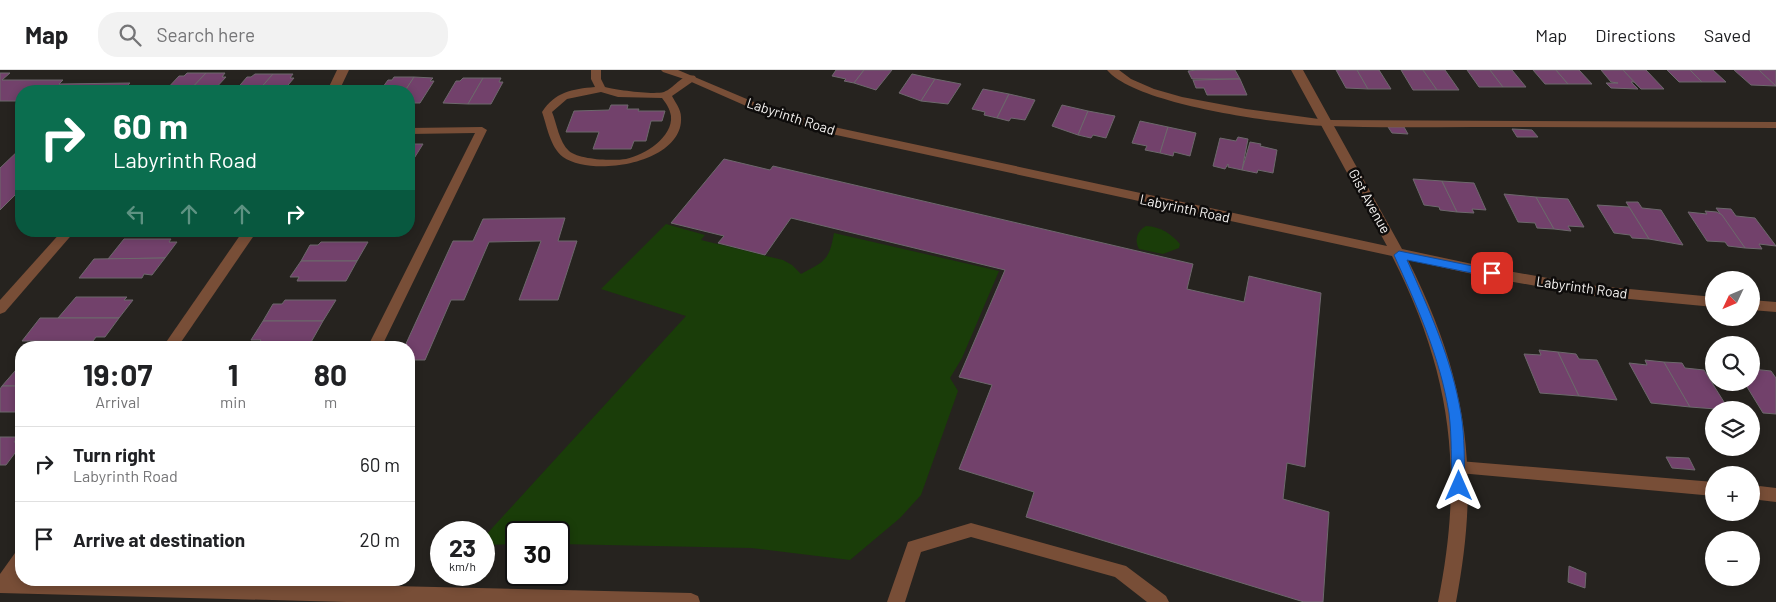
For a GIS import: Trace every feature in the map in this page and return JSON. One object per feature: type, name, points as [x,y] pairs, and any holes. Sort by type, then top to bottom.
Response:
[{"type":"street","points":[[336,85],[343,70]]},
{"type":"street","name":"Labyrinth Road","points":[[667,70],[691,78],[757,107],[831,130],[1399,255],[1587,290],[1705,301]]},
{"type":"street","name":"Gist Avenue","points":[[1297,70],[1399,255],[1430,324],[1445,368],[1455,415],[1459,467],[1458,525],[1447,602]]},
{"type":"street","points":[[174,341],[246,237]]},
{"type":"street","points":[[1760,306],[1776,307]]},
{"type":"street","points":[[1,585],[15,566]]},
{"type":"street","points":[[1,585],[15,585]]},
{"type":"street","points":[[239,586],[691,602]]},
{"type":"lane","points":[[596,70],[596,79],[601,89]]},
{"type":"lane","points":[[1112,70],[1124,81],[1174,98],[1287,119],[1326,123],[1776,125]]},
{"type":"lane","points":[[666,94],[676,116],[672,134],[652,151],[627,162],[584,160],[567,154],[556,139],[547,112],[552,102],[567,94],[601,89],[618,94],[666,94],[691,78]]},
{"type":"lane","points":[[377,341],[482,130],[415,131]]},
{"type":"lane","points":[[0,309],[64,237]]},
{"type":"lane","points":[[1459,467],[1705,488]]},
{"type":"lane","points":[[1760,493],[1776,495]]},
{"type":"lane","points":[[896,602],[914,547],[971,530],[1120,571],[1160,602]]},
{"type":"green space","points":[[666,224],[705,235],[701,240],[783,260],[792,265],[801,274],[825,259],[828,255],[834,233],[999,271],[962,358],[950,378],[958,391],[921,495],[900,518],[850,560],[751,548],[570,544],[570,521],[505,521],[505,544],[495,545],[495,525],[686,316],[601,289]]},
{"type":"green space","points":[[1146,226],[1161,229],[1169,234],[1180,244],[1179,248],[1163,254],[1139,249],[1137,236],[1140,230]]},
{"type":"building","points":[[836,70],[864,70],[854,83],[832,76]]},
{"type":"building","points":[[864,70],[892,70],[876,90],[854,83]]},
{"type":"building","points":[[1235,70],[1240,79],[1192,79],[1188,71]]},
{"type":"building","points":[[1336,70],[1357,70],[1368,89],[1346,88]]},
{"type":"building","points":[[1357,70],[1379,70],[1391,89],[1368,89]]},
{"type":"building","points":[[1401,70],[1423,70],[1437,90],[1413,90]]},
{"type":"building","points":[[1423,70],[1445,70],[1459,90],[1437,90]]},
{"type":"building","points":[[1467,70],[1490,70],[1503,87],[1479,87]]},
{"type":"building","points":[[1490,70],[1512,70],[1526,87],[1503,87]]},
{"type":"building","points":[[1533,70],[1556,70],[1568,84],[1545,84]]},
{"type":"building","points":[[1556,70],[1579,70],[1592,84],[1568,84]]},
{"type":"building","points":[[1601,70],[1623,70],[1641,89],[1634,82],[1631,82],[1638,89],[1611,88],[1606,83],[1618,83],[1611,82]]},
{"type":"building","points":[[1623,70],[1646,70],[1664,89],[1641,89]]},
{"type":"building","points":[[1667,70],[1690,70],[1702,82],[1679,82]]},
{"type":"building","points":[[1690,70],[1713,70],[1726,82],[1702,82]]},
{"type":"building","points":[[1734,70],[1759,70],[1776,86],[1751,85]]},
{"type":"building","points":[[1759,70],[1776,70],[1776,86]]},
{"type":"building","points":[[0,73],[10,73],[2,80],[63,80],[59,84],[130,83],[128,85],[15,85],[15,101],[0,101]]},
{"type":"building","points":[[187,73],[206,73],[195,85],[171,85],[179,76],[184,76]]},
{"type":"building","points":[[206,73],[225,73],[222,77],[226,77],[219,85],[195,85]]},
{"type":"building","points":[[255,74],[273,74],[263,85],[240,85],[247,77]]},
{"type":"building","points":[[273,74],[293,74],[290,78],[294,78],[288,85],[263,85]]},
{"type":"building","points":[[912,74],[935,79],[921,101],[899,93]]},
{"type":"building","points":[[394,77],[414,77],[409,85],[384,85],[388,80],[392,80]]},
{"type":"building","points":[[414,77],[433,78],[430,81],[434,81],[420,103],[415,103],[415,85],[409,85]]},
{"type":"building","points":[[463,78],[483,78],[468,104],[443,103],[456,81],[460,81]]},
{"type":"building","points":[[483,78],[501,78],[499,82],[503,82],[491,104],[468,104]]},
{"type":"building","points":[[935,79],[961,84],[948,104],[921,101]]},
{"type":"building","points":[[1240,79],[1247,95],[1207,95],[1204,88],[1196,88],[1193,80]]},
{"type":"building","points":[[983,89],[1009,94],[997,118],[984,115],[985,112],[972,109]]},
{"type":"building","points":[[1009,94],[1035,100],[1025,120],[1011,118],[1009,121],[997,118]]},
{"type":"building","points":[[611,105],[628,105],[627,109],[639,109],[638,111],[665,111],[662,121],[651,121],[646,141],[634,141],[631,149],[593,149],[599,132],[566,132],[574,111],[609,110]]},
{"type":"building","points":[[1062,105],[1088,111],[1078,135],[1052,126]]},
{"type":"building","points":[[1088,111],[1115,116],[1106,138],[1093,135],[1091,138],[1078,135]]},
{"type":"building","points":[[1140,121],[1168,127],[1160,153],[1145,150],[1147,146],[1132,143]]},
{"type":"building","points":[[1168,127],[1196,133],[1190,156],[1174,152],[1173,156],[1160,153]]},
{"type":"building","points":[[1388,127],[1404,127],[1408,134],[1392,133]]},
{"type":"building","points":[[1512,129],[1532,130],[1538,137],[1517,137]]},
{"type":"building","points":[[1238,137],[1248,139],[1242,170],[1228,167],[1228,164],[1225,169],[1213,166],[1220,138],[1236,141]]},
{"type":"building","points":[[1250,142],[1277,150],[1273,173],[1258,170],[1257,173],[1242,170]]},
{"type":"building","points":[[415,144],[423,144],[415,157]]},
{"type":"building","points":[[15,154],[15,195],[0,210],[0,168]]},
{"type":"building","points":[[724,159],[770,170],[773,166],[1193,264],[1187,289],[1244,302],[1249,276],[1321,293],[1305,467],[1287,463],[1283,499],[1329,512],[1323,602],[1304,602],[1026,517],[1034,492],[959,469],[992,385],[959,377],[1005,270],[791,218],[765,255],[718,243],[724,236],[671,223]]},
{"type":"building","points":[[1413,179],[1442,181],[1457,212],[1440,210],[1439,207],[1424,205]]},
{"type":"building","points":[[1442,181],[1474,183],[1486,210],[1472,209],[1474,213],[1457,212]]},
{"type":"building","points":[[1504,194],[1536,197],[1554,229],[1537,228],[1535,223],[1518,222]]},
{"type":"building","points":[[1536,197],[1568,199],[1584,227],[1568,226],[1571,231],[1554,229]]},
{"type":"building","points":[[1626,202],[1638,202],[1642,208],[1661,210],[1683,245],[1649,239]]},
{"type":"building","points":[[1597,205],[1629,207],[1649,239],[1632,238],[1630,235],[1614,233]]},
{"type":"building","points":[[1716,208],[1731,209],[1736,216],[1755,218],[1776,246],[1759,244],[1762,249],[1745,248]]},
{"type":"building","points":[[1705,211],[1717,212],[1722,215],[1745,248],[1728,246],[1725,242],[1707,241],[1688,212],[1707,214]]},
{"type":"building","points":[[565,218],[558,241],[577,241],[558,300],[519,300],[541,241],[489,242],[464,300],[451,300],[425,360],[415,360],[415,341],[407,341],[453,241],[473,241],[483,219]]},
{"type":"building","points":[[124,239],[171,239],[169,242],[177,242],[165,258],[108,259]]},
{"type":"building","points":[[321,242],[368,242],[357,261],[301,261],[310,245],[318,245]]},
{"type":"building","points":[[165,258],[152,275],[144,274],[142,278],[79,278],[94,259]]},
{"type":"building","points":[[301,261],[357,261],[346,281],[297,281],[299,277],[290,277]]},
{"type":"building","points":[[76,297],[127,297],[124,300],[133,300],[119,318],[58,318]]},
{"type":"building","points":[[285,300],[336,300],[323,321],[263,321],[273,304],[282,304]]},
{"type":"building","points":[[40,318],[119,318],[105,337],[96,337],[93,341],[22,341]]},
{"type":"building","points":[[263,321],[323,321],[312,341],[251,340]]},
{"type":"building","points":[[1539,350],[1558,352],[1579,396],[1540,393],[1524,354],[1541,355]]},
{"type":"building","points":[[1558,352],[1576,354],[1579,359],[1597,360],[1617,400],[1579,396]]},
{"type":"building","points":[[1645,360],[1664,362],[1690,407],[1651,403],[1629,363],[1647,365]]},
{"type":"building","points":[[1664,362],[1682,363],[1685,368],[1704,370],[1705,391],[1717,391],[1723,401],[1705,401],[1705,408],[1690,407]]},
{"type":"building","points":[[1760,370],[1771,371],[1776,378],[1776,414],[1763,413],[1760,408],[1760,401],[1756,401],[1750,391],[1760,391]]},
{"type":"building","points":[[15,371],[15,386],[2,386]]},
{"type":"building","points":[[2,386],[15,386],[15,412],[0,412],[0,389]]},
{"type":"building","points":[[0,437],[15,437],[15,453],[6,465],[0,465]]},
{"type":"building","points":[[1666,457],[1689,458],[1695,470],[1672,468]]},
{"type":"building","points":[[1569,566],[1586,573],[1585,588],[1568,582]]},
{"type":"route","points":[[1459,486],[1455,415],[1445,368],[1430,324],[1399,255],[1492,273]]}]
